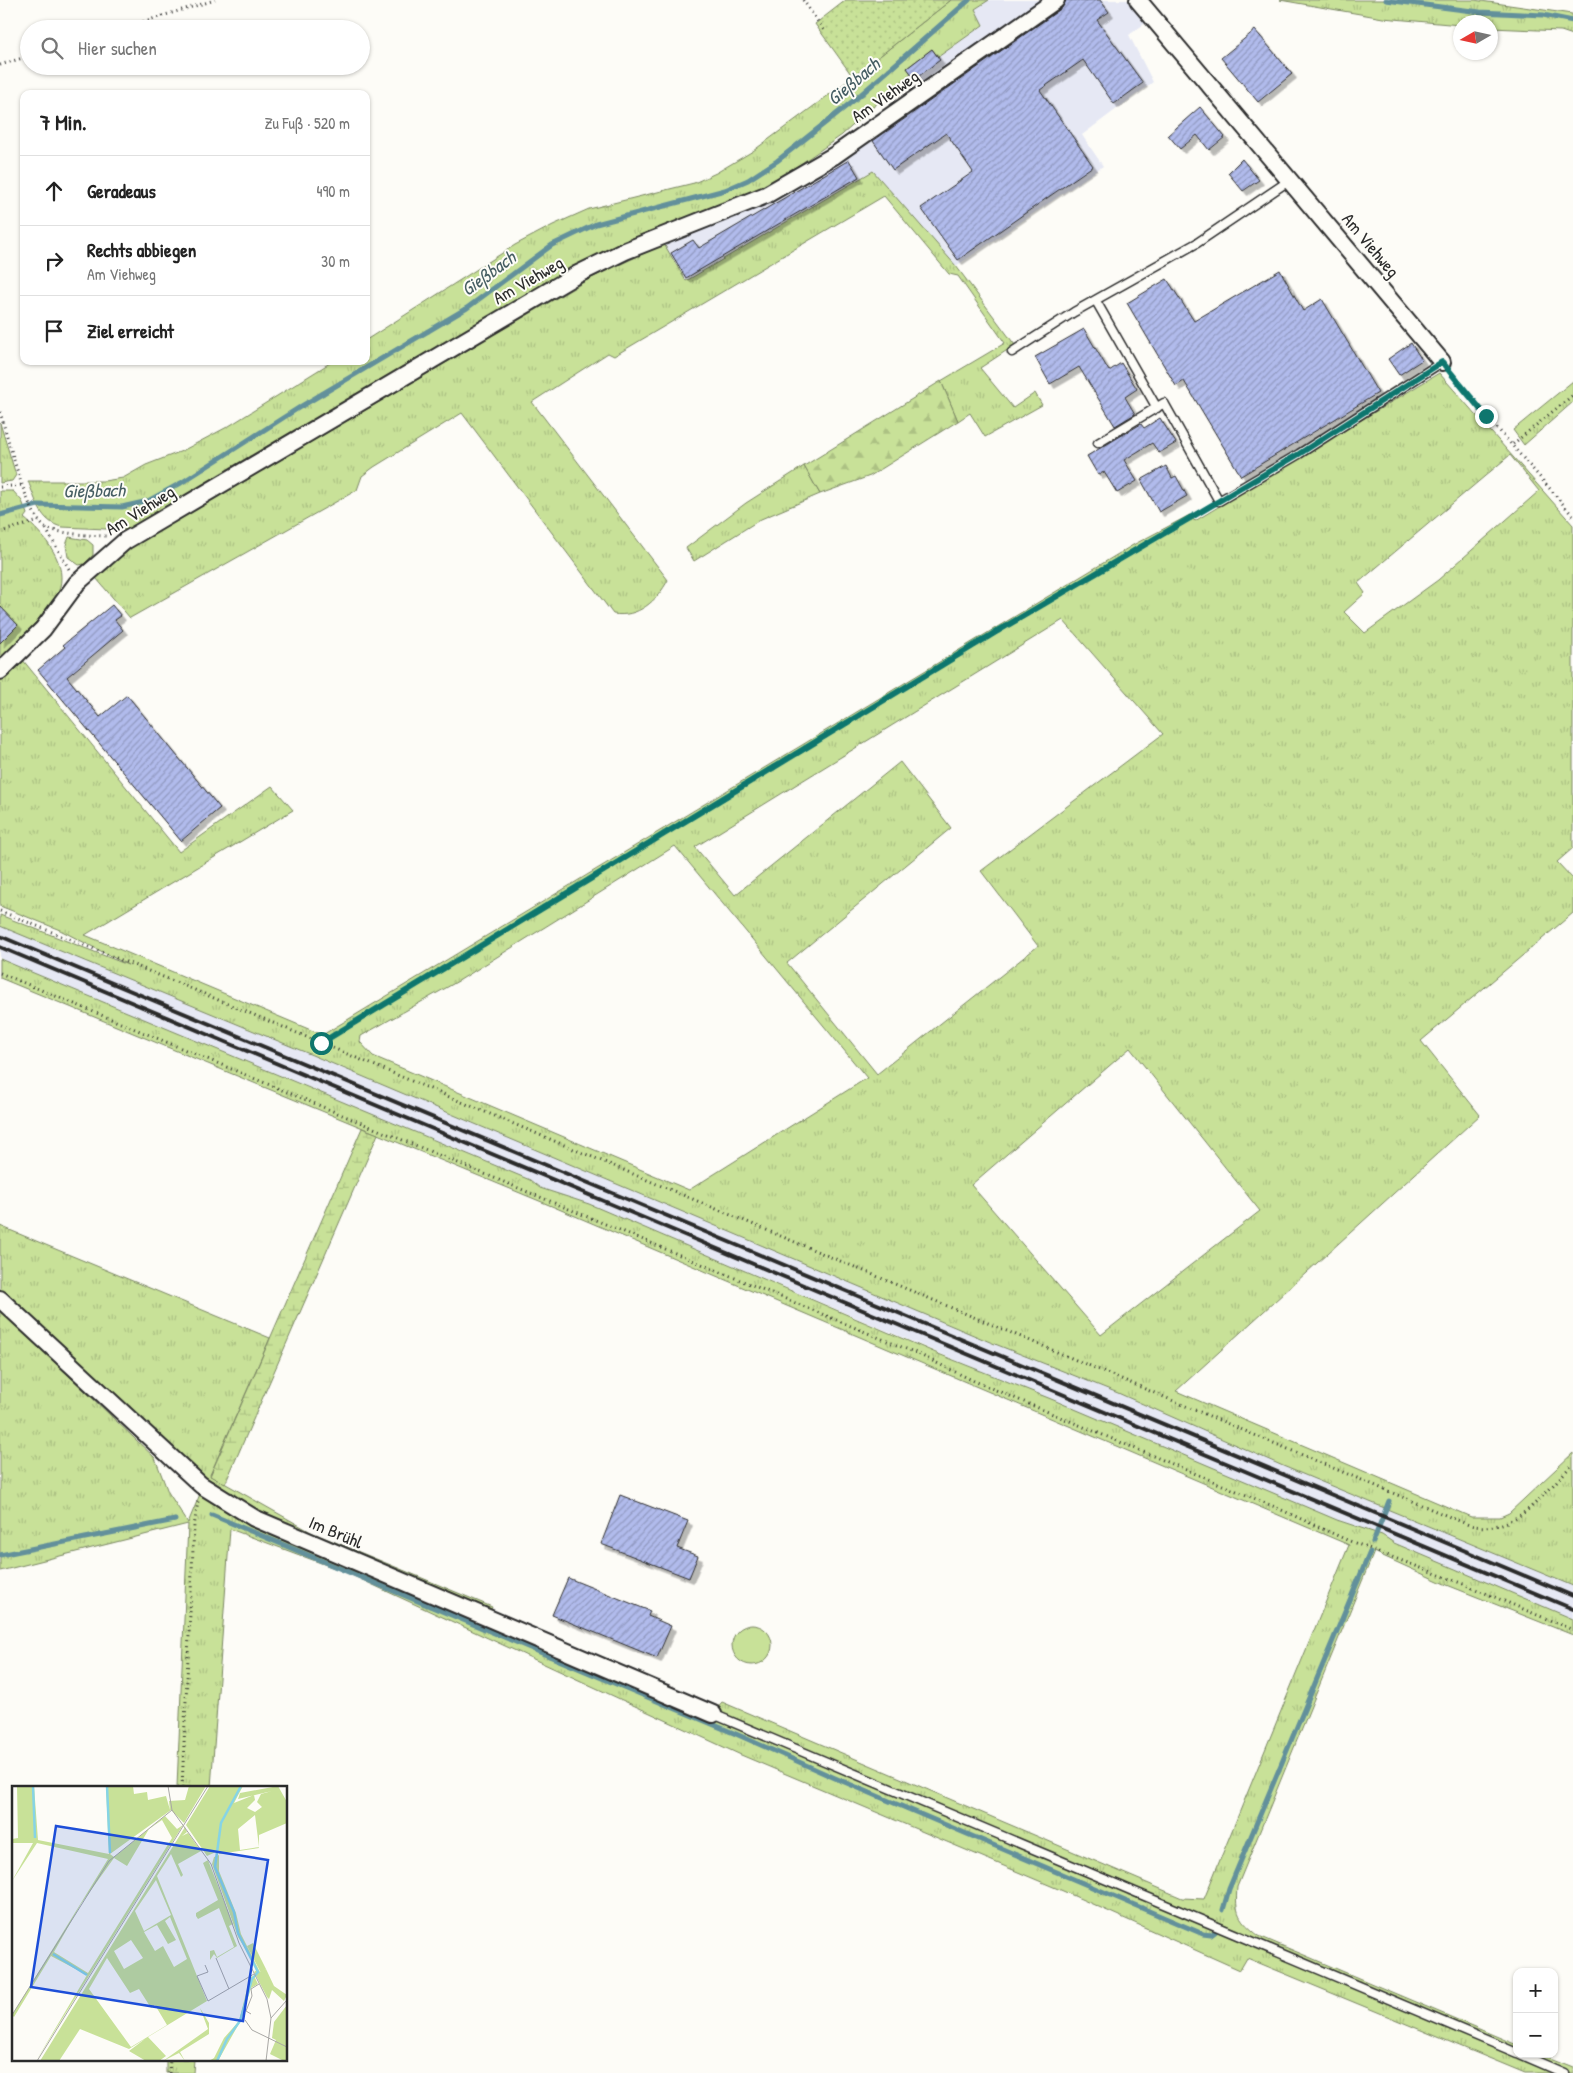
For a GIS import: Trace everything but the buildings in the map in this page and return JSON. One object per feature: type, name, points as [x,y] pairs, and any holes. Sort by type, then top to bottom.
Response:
[{"type":"street","name":"Am Viehweg","points":[[0,670],[42,629],[77,583],[125,541],[576,275],[625,251],[766,195],[826,160],[1056,0]]},
{"type":"street","name":"Am Viehweg","points":[[1138,0],[1442,362]]},
{"type":"street","name":"Im Brühl","points":[[0,1299],[201,1485],[254,1518],[713,1714]]},
{"type":"lane","points":[[1012,352],[1074,312],[1197,243],[1290,180]]},
{"type":"lane","points":[[1096,300],[1157,408]]},
{"type":"lane","points":[[1098,443],[1164,403],[1219,501],[1299,454],[1442,362]]},
{"type":"lane","points":[[713,1714],[1513,2052]]},
{"type":"lane","points":[[1528,2058],[1564,2073]]},
{"type":"path","points":[[148,20],[215,0]]},
{"type":"path","points":[[803,0],[825,32]]},
{"type":"path","points":[[0,65],[20,59]]},
{"type":"path","points":[[1442,362],[1573,516]]},
{"type":"path","points":[[1513,444],[1573,395]]},
{"type":"path","points":[[0,412],[28,500],[38,521],[46,528],[77,583]]},
{"type":"path","points":[[0,487],[23,485]]},
{"type":"path","points":[[321,1043],[945,663],[1219,501]]},
{"type":"path","points":[[0,532],[38,521]]},
{"type":"path","points":[[46,528],[90,536],[112,537],[125,541]]},
{"type":"path","points":[[0,911],[321,1043],[1469,1525],[1494,1528],[1518,1519],[1573,1464]]},
{"type":"path","points":[[0,972],[916,1353],[974,1381],[1217,1482],[1347,1540],[1457,1581],[1573,1630]]},
{"type":"path","points":[[182,1786],[194,1526],[201,1485]]},
{"type":"path","points":[[169,2073],[170,2060]]},
{"type":"shaded area","points":[[989,0],[1128,0],[1147,22],[1129,35],[1153,82],[1082,135],[1103,166],[956,266],[872,171],[686,281],[664,244],[927,98],[907,68],[932,49],[938,56],[982,26],[975,9]]},
{"type":"shaded area","points":[[0,926],[312,1055],[990,1342],[1118,1393],[1283,1466],[1573,1586],[1573,1619],[1394,1543],[1382,1535],[1337,1520],[1155,1445],[589,1204],[540,1188],[530,1180],[0,959]]},
{"type":"green space","points":[[846,0],[951,0],[853,77],[815,24]]},
{"type":"green space","points":[[951,0],[989,0],[975,9],[983,25],[938,57],[932,49],[907,68],[911,73],[842,135],[786,174],[750,195],[639,237],[128,530],[62,527],[49,520],[36,503],[28,481],[104,481],[123,478],[146,465],[182,451],[229,426],[327,365],[370,365],[370,337],[515,245],[589,209],[694,183],[716,173],[753,151],[853,77]]},
{"type":"green space","points":[[1280,0],[1474,0],[1572,14],[1573,35],[1561,31],[1498,28],[1498,15],[1453,15],[1453,24],[1383,18]]},
{"type":"green space","points":[[873,171],[956,266],[1015,345],[980,368],[1013,408],[1035,393],[1042,405],[985,437],[970,413],[958,421],[941,381],[1005,343],[958,276],[949,274],[884,196],[614,356],[608,353],[532,402],[668,580],[658,595],[638,611],[622,615],[613,614],[462,413],[374,467],[362,476],[357,490],[130,618],[96,578],[118,555],[589,279],[664,244],[686,281]]},
{"type":"green space","points":[[1439,373],[1573,525],[1573,848],[1557,862],[1573,879],[1573,913],[1421,1041],[1480,1115],[1176,1391],[1471,1517],[1500,1517],[1509,1513],[1573,1453],[1573,1586],[1283,1466],[1118,1393],[990,1342],[312,1055],[0,926],[0,915],[128,965],[60,930],[0,906],[0,678],[22,659],[179,852],[272,786],[293,810],[85,935],[324,1034],[1133,545],[1190,515],[1195,521]],"holes":[[[1510,455],[1539,491],[1438,580],[1365,633],[1344,612],[1365,593],[1358,583]],[[1063,620],[1163,734],[981,871],[1038,946],[877,1074],[787,963],[951,828],[900,762],[735,895],[695,847]],[[675,846],[867,1078],[689,1190],[373,1056],[360,1042],[361,1036],[460,980]],[[1130,1048],[1260,1211],[1101,1335],[971,1185]]]},
{"type":"green space","points":[[941,381],[958,421],[870,476],[820,494],[804,466]]},
{"type":"green space","points":[[1573,381],[1573,402],[1524,445],[1513,430]]},
{"type":"green space","points":[[0,423],[16,475],[12,481],[0,483]]},
{"type":"green space","points":[[804,466],[820,494],[761,519],[694,561],[686,548],[746,503]]},
{"type":"green space","points":[[0,491],[13,491],[22,501],[27,514],[24,518],[47,542],[58,561],[61,571],[61,582],[58,593],[51,604],[24,636],[0,659]]},
{"type":"green space","points":[[69,537],[87,540],[93,545],[93,555],[84,564],[79,565],[68,557],[66,545]]},
{"type":"green space","points":[[0,959],[530,1180],[540,1188],[589,1204],[936,1353],[1051,1399],[1337,1520],[1382,1535],[1394,1543],[1573,1619],[1573,1635],[1447,1585],[1374,1552],[1237,1887],[1237,1904],[1242,1920],[1259,1936],[1513,2043],[1513,2058],[1550,2058],[1573,2067],[1573,2073],[1525,2073],[1247,1958],[1240,1970],[1063,1891],[741,1755],[345,1572],[230,1529],[211,1786],[177,1786],[188,1524],[0,1571],[0,1310],[155,1458],[168,1492],[188,1523],[205,1482],[0,1293],[0,1226],[270,1338],[210,1475],[311,1532],[492,1607],[485,1623],[709,1717],[722,1702],[1182,1898],[1204,1899],[1349,1545],[554,1207],[0,978]]},
{"type":"green space","points":[[362,1128],[378,1134],[225,1484],[210,1476]]},
{"type":"green space","points":[[748,1625],[756,1625],[763,1628],[769,1634],[772,1645],[769,1656],[763,1662],[756,1665],[748,1665],[741,1662],[735,1656],[732,1649],[732,1641],[735,1634],[741,1628]]},
{"type":"green space","points":[[166,2060],[194,2060],[193,2073],[166,2073]]},
{"type":"waterway","name":"Gießbach","points":[[0,515],[38,505],[122,507],[148,501],[181,483],[300,407],[467,308],[552,245],[596,224],[725,190],[748,180],[777,161],[858,97],[969,0]]},
{"type":"waterway","name":"Gießbach","points":[[1386,0],[1480,12],[1543,15],[1573,21]]},
{"type":"waterway","points":[[1373,1542],[1389,1501]]},
{"type":"waterway","points":[[212,1515],[736,1734],[1203,1934],[1211,1935],[1215,1932]]},
{"type":"waterway","points":[[0,1555],[175,1520]]},
{"type":"waterway","points":[[1223,1910],[1229,1889],[1370,1552]]},
{"type":"railway","points":[[0,936],[1573,1596]]},
{"type":"railway","points":[[0,947],[1573,1609]]},
{"type":"route","points":[[321,1043],[826,734],[1299,454],[1442,362],[1486,416]]}]
